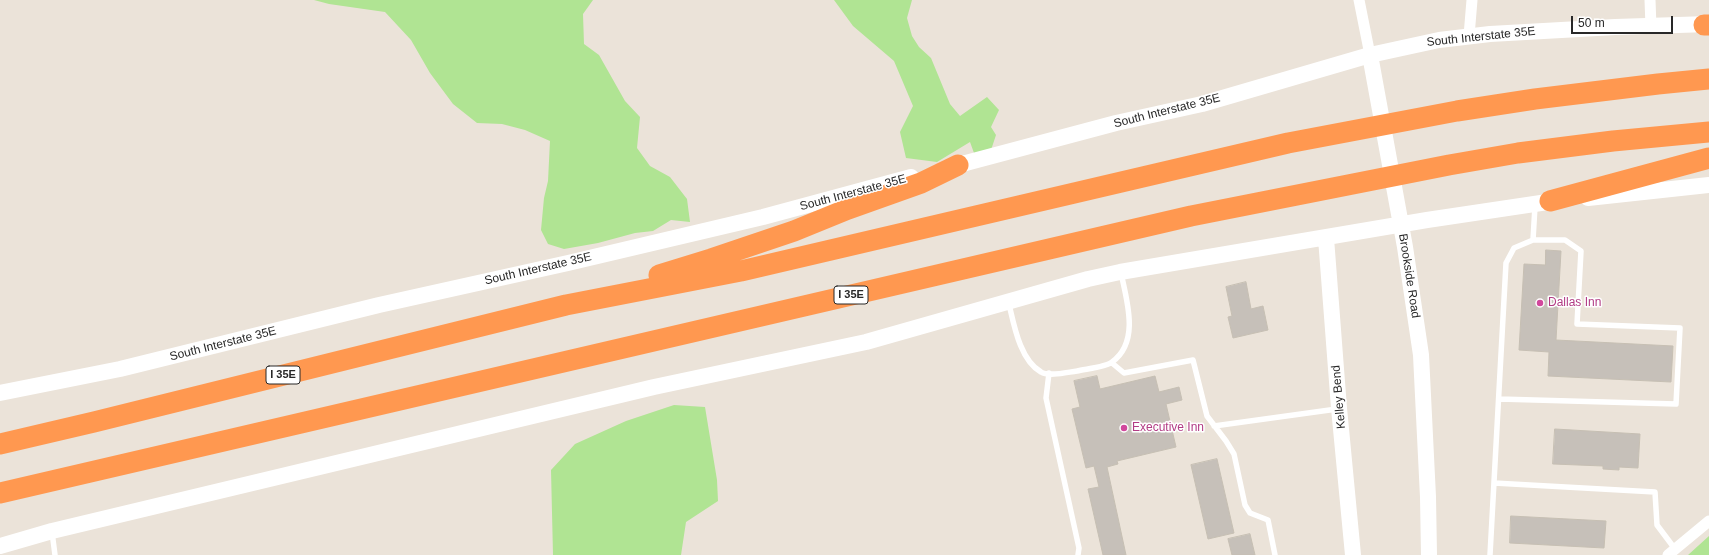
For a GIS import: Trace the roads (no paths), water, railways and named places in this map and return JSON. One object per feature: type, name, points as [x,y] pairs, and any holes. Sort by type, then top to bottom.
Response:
[{"type":"highway","name":"I 35E","points":[[0,444],[566,306],[748,269],[1288,143],[1473,108],[1642,86],[1709,79]]},
{"type":"highway","name":"I 35E","points":[[0,493],[1191,216],[1441,166],[1518,153],[1613,141],[1709,132]]},
{"type":"highway","points":[[1542,203],[1709,158]]},
{"type":"highway","points":[[566,306],[794,231],[921,182],[958,165]]},
{"type":"main road","name":"South Interstate 35E","points":[[0,393],[120,369],[379,305],[568,263],[762,217],[1116,123],[1202,104],[1370,55],[1439,40],[1490,34],[1615,27],[1707,25]]},
{"type":"main road","name":"Brookside Road","points":[[1370,55],[1405,247],[1421,356],[1428,497],[1429,555]]},
{"type":"main road","points":[[0,546],[52,531],[654,387],[866,342],[1088,279],[1120,272],[1542,203],[1709,185]]},
{"type":"main road","name":"Kelley Bend","points":[[1326,238],[1339,408],[1353,555]]},
{"type":"street","name":"Brookside Road","points":[[1359,0],[1370,55]]},
{"type":"street","points":[[1469,36],[1472,0]]},
{"type":"street","points":[[1650,0],[1651,27]]},
{"type":"street","points":[[1671,552],[1709,521]]},
{"type":"lane","points":[[1533,240],[1542,203]]},
{"type":"lane","points":[[1490,555],[1506,263],[1514,248],[1533,240],[1565,240],[1581,251],[1577,324],[1680,328],[1676,404],[1499,399]]},
{"type":"lane","points":[[1009,301],[1017,335],[1028,359],[1041,372],[1057,374],[1112,363],[1124,350],[1128,334],[1129,316],[1120,272]]},
{"type":"lane","points":[[1112,363],[1124,373],[1193,360],[1207,416],[1234,454],[1245,505],[1250,513],[1268,520],[1275,555]]},
{"type":"lane","points":[[1049,373],[1046,398],[1079,548],[1078,555]]},
{"type":"lane","points":[[1214,426],[1339,408]]},
{"type":"lane","points":[[1494,483],[1655,492],[1657,525],[1671,552]]},
{"type":"lane","points":[[52,531],[55,555]]},
{"type":"place","name":"Dallas Inn","points":[[1540,303]]},
{"type":"place","name":"Executive Inn","points":[[1124,428]]}]
